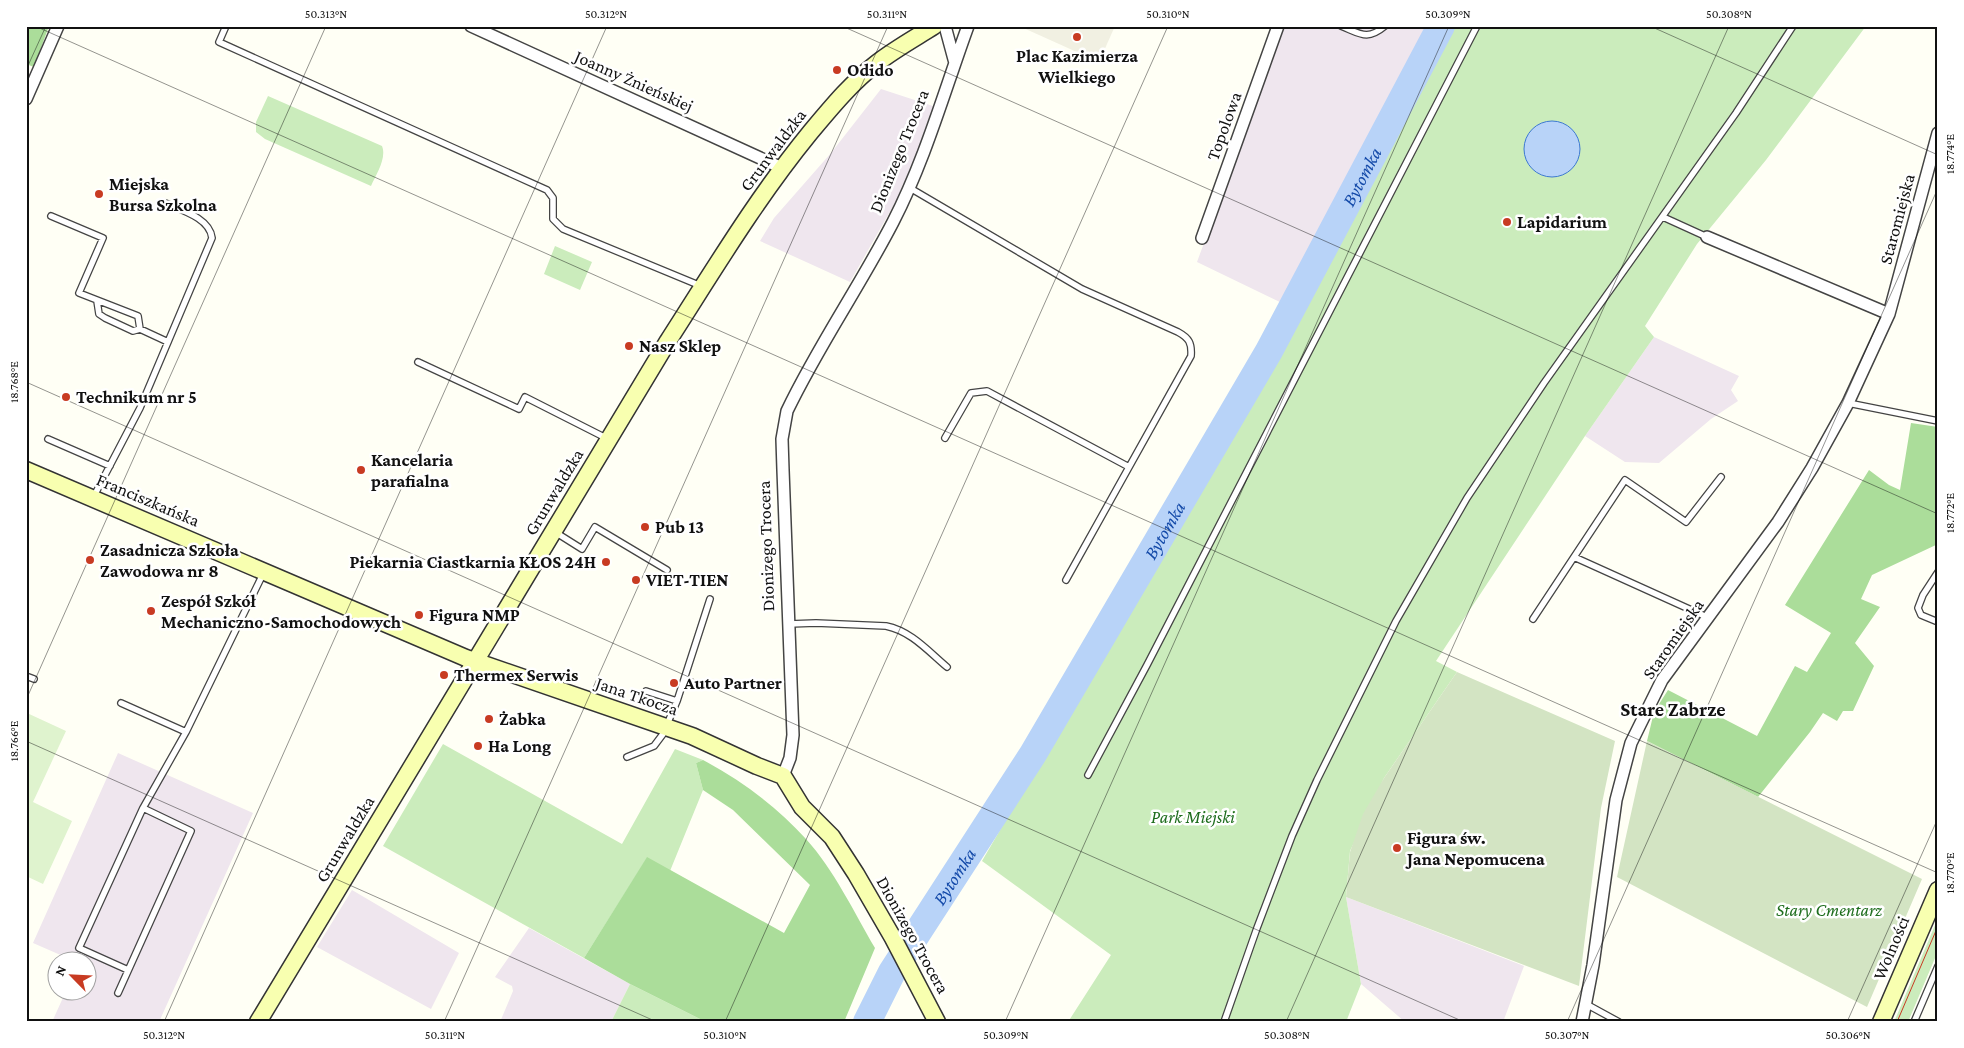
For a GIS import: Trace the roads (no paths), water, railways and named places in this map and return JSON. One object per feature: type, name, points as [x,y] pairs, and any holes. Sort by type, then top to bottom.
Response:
[{"type":"street","points":[[28,91],[58,26]]},
{"type":"street","name":"Joanny Żnieńskiej","points":[[471,26],[782,168]]},
{"type":"street","name":"Grunwaldzka","points":[[258,1022],[702,287],[782,168],[827,113],[869,70],[895,50],[934,26]]},
{"type":"street","points":[[945,26],[955,62]]},
{"type":"street","name":"Dionizego Trocera","points":[[937,1022],[893,938],[851,866],[832,837],[802,806],[783,776],[790,758],[793,735],[782,439],[787,411],[910,188],[968,26]]},
{"type":"street","name":"Topolowa","points":[[1202,238],[1278,26]]},
{"type":"street","name":"Staromiejska","points":[[1582,1022],[1614,811],[1631,743],[1662,680],[1778,522],[1812,468],[1848,403],[1889,314],[1935,153],[1938,133]]},
{"type":"street","points":[[1707,236],[1889,314]]},
{"type":"street","name":"Franciszkańska","points":[[26,470],[475,662]]},
{"type":"street","name":"Jana Tkocza","points":[[475,662],[665,726],[783,776]]},
{"type":"street","name":"Wolności","points":[[1881,1022],[1938,890]]},
{"type":"lane","points":[[226,26],[218,42],[547,190],[553,198],[553,219],[563,229],[702,287]]},
{"type":"lane","points":[[1341,26],[1362,35],[1375,34],[1385,26]]},
{"type":"lane","points":[[1088,775],[1147,665],[1477,26]]},
{"type":"lane","points":[[1224,1022],[1256,928],[1292,836],[1317,780],[1396,621],[1467,498],[1538,391],[1736,113],[1793,26]]},
{"type":"lane","points":[[910,188],[1082,289],[1187,338],[1192,346],[1191,356],[1066,580]]},
{"type":"lane","points":[[93,498],[140,408],[212,238],[206,225],[189,214],[165,203]]},
{"type":"lane","points":[[51,216],[103,238],[78,292],[138,316],[140,329]]},
{"type":"lane","points":[[1663,217],[1707,236]]},
{"type":"lane","points":[[98,301],[99,314],[105,318],[134,331],[140,329],[168,342]]},
{"type":"lane","points":[[418,362],[519,409],[525,396],[609,439]]},
{"type":"lane","points":[[945,438],[971,393],[987,391],[1129,467]]},
{"type":"lane","points":[[1848,403],[1938,421]]},
{"type":"lane","points":[[48,439],[110,466]]},
{"type":"lane","points":[[1534,619],[1625,480],[1686,522],[1721,477]]},
{"type":"lane","points":[[554,531],[582,549],[595,527],[667,570]]},
{"type":"lane","points":[[1574,557],[1708,618]]},
{"type":"lane","points":[[128,970],[79,948],[143,808],[186,732],[264,572]]},
{"type":"lane","points":[[1938,572],[1923,595],[1918,608],[1921,615],[1938,622]]},
{"type":"lane","points":[[627,757],[654,746],[663,734],[677,701],[710,599]]},
{"type":"lane","points":[[788,624],[816,623],[896,628],[910,635],[947,667]]},
{"type":"lane","points":[[26,676],[34,679]]},
{"type":"lane","points":[[646,691],[677,701]]},
{"type":"lane","points":[[121,703],[186,732]]},
{"type":"lane","points":[[118,993],[191,830],[143,808]]},
{"type":"lane","points":[[1914,1022],[1938,966]]},
{"type":"lane","points":[[1586,1004],[1619,1022]]},
{"type":"water","points":[[1552,121],[1563,123],[1572,129],[1578,138],[1580,149],[1578,160],[1572,169],[1563,175],[1552,177],[1541,175],[1532,169],[1526,160],[1524,149],[1526,138],[1532,129],[1541,123]]},
{"type":"waterway","name":"Bytomka","points":[[867,1022],[892,972],[1033,754],[1269,351],[1441,26]]},
{"type":"tram line","points":[[1897,1022],[1938,926]]},
{"type":"place","name":"Plac Kazimierza Wielkiego","points":[[1077,37]]},
{"type":"place","name":"Odido","points":[[837,70]]},
{"type":"place","name":"Miejska Bursa Szkolna","points":[[99,194]]},
{"type":"place","name":"Lapidarium","points":[[1507,222]]},
{"type":"place","name":"Nasz Sklep","points":[[629,346]]},
{"type":"place","name":"Technikum nr 5","points":[[66,397]]},
{"type":"place","name":"Kancelaria parafialna","points":[[361,470]]},
{"type":"place","name":"Pub 13","points":[[645,527]]},
{"type":"place","name":"Zasadnicza Szkoła Zawodowa nr 8","points":[[90,560]]},
{"type":"place","name":"Piekarnia Ciastkarnia KŁOS 24H","points":[[606,562]]},
{"type":"place","name":"VIET-TIEN","points":[[636,580]]},
{"type":"place","name":"Zespół Szkół Mechaniczno-Samochodowych","points":[[151,611]]},
{"type":"place","name":"Figura NMP","points":[[419,615]]},
{"type":"place","name":"Thermex Serwis","points":[[444,675]]},
{"type":"place","name":"Auto Partner","points":[[674,683]]},
{"type":"place","name":"Żabka","points":[[489,719]]},
{"type":"place","name":"Ha Long","points":[[478,746]]},
{"type":"place","name":"Figura św. Jana Nepomucena","points":[[1397,848]]},
{"type":"district","name":"Stare Zabrze","points":[[1673,709]]},
{"type":"park label","name":"Park Miejski","points":[[1193,817]]},
{"type":"park label","name":"Stary Cmentarz","points":[[1829,910]]}]
